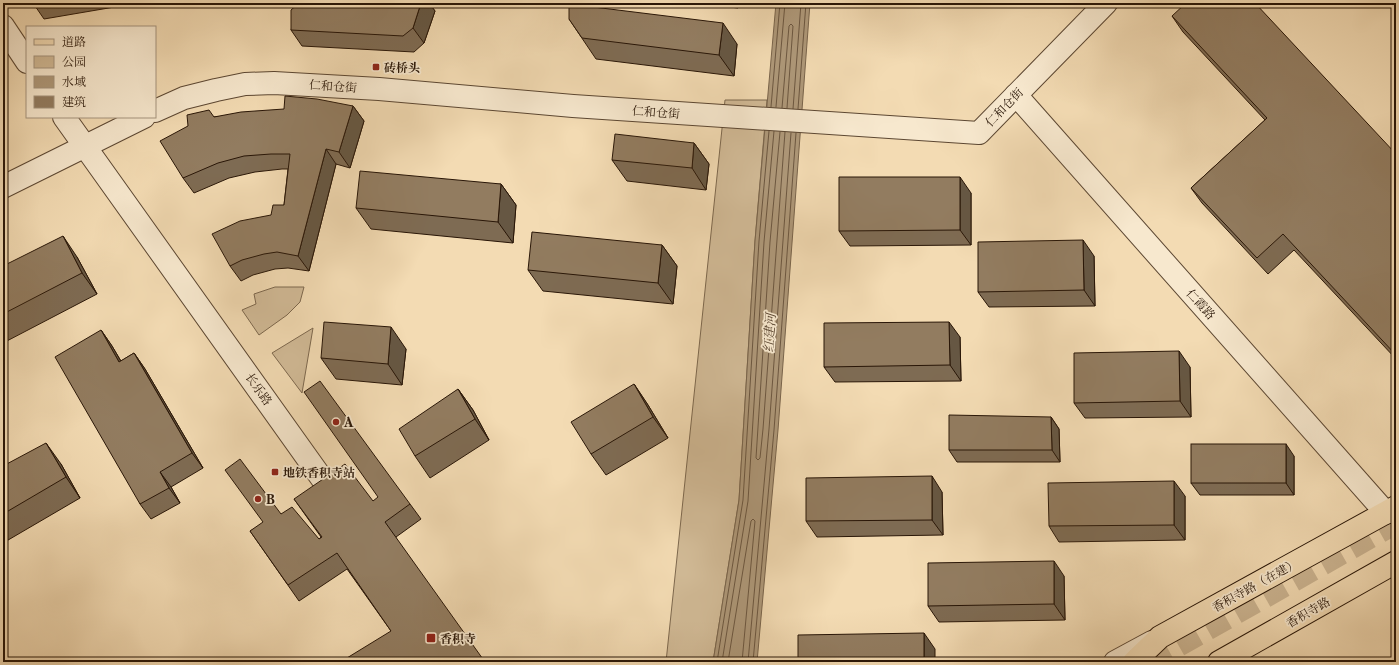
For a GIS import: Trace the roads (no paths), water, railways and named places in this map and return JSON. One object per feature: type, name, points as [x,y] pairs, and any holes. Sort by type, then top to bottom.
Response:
[{"type":"main road","name":"香积寺路（在建）","points":[[1160,637],[1391,510]]},
{"type":"main road","name":"香积寺路","points":[[1219,662],[1396,562]]},
{"type":"main road","points":[[1134,662],[1160,637]]},
{"type":"street","name":"仁和仓街","points":[[156,112],[184,98],[216,90],[245,84],[274,83],[379,89],[574,106],[978,134],[1106,3]]},
{"type":"street","points":[[3,26],[26,60]]},
{"type":"street","name":"仁霞路","points":[[1016,95],[1391,510]]},
{"type":"street","name":"长乐路","points":[[65,118],[353,522]]},
{"type":"street","points":[[3,188],[142,118]]},
{"type":"street","name":"香积寺路（在建）","points":[[1115,662],[1160,637]]},
{"type":"water","name":"红建河","points":[[776,3],[810,3],[778,430],[757,662],[713,662],[739,500],[755,241]]},
{"type":"tunnel","points":[[1150,662],[1396,523]]},
{"type":"place","name":"砖桥头","points":[[376,67]]},
{"type":"place","name":"A","points":[[336,422]]},
{"type":"place","name":"地铁香积寺站","points":[[275,472]]},
{"type":"place","name":"B","points":[[258,499]]},
{"type":"place","name":"香积寺","points":[[431,638]]}]
